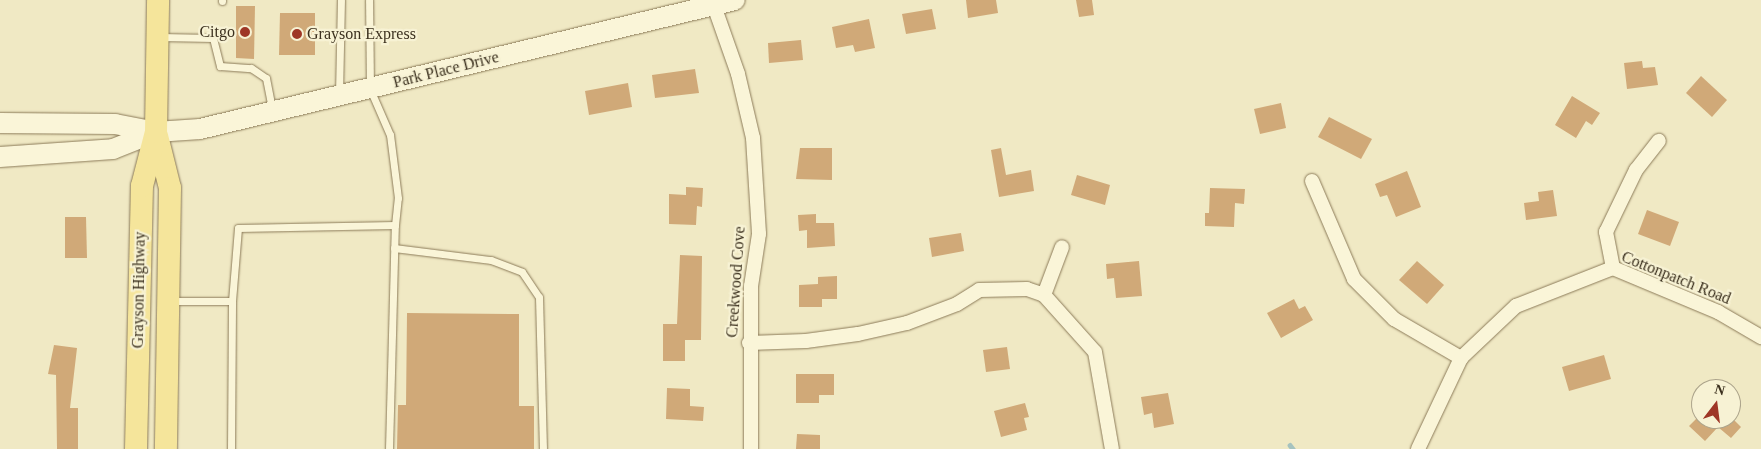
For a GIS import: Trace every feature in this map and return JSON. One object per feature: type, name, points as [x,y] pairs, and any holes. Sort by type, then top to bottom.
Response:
[{"type":"main road","name":"Grayson Highway","points":[[136,449],[142,186],[156,132],[158,0]]},
{"type":"main road","name":"Grayson Highway","points":[[156,132],[170,188],[166,449]]},
{"type":"street","name":"Park Place Drive","points":[[156,132],[200,129],[339,97],[712,3],[735,0]]},
{"type":"street","name":"Creekwood Cove","points":[[712,3],[738,74],[754,138],[760,234],[751,286],[749,342],[751,449]]},
{"type":"street","points":[[0,123],[115,124],[156,132]]},
{"type":"street","points":[[0,157],[113,149],[156,132]]},
{"type":"street","points":[[1613,268],[1606,232],[1636,170],[1658,141]]},
{"type":"street","points":[[1312,181],[1354,279],[1394,319],[1462,358]]},
{"type":"street","points":[[1044,295],[1062,247]]},
{"type":"street","name":"Cottonpatch Road","points":[[1418,449],[1462,358],[1516,306],[1613,268],[1718,312],[1761,337]]},
{"type":"street","points":[[749,342],[806,341],[858,334],[906,322],[957,304],[980,290],[1027,289],[1044,295],[1095,352],[1112,449]]},
{"type":"lane","points":[[339,97],[341,0]]},
{"type":"lane","points":[[369,0],[370,89],[390,135],[398,198],[394,248],[389,449]]},
{"type":"lane","points":[[158,37],[213,38],[220,66],[251,68],[266,78],[273,112]]},
{"type":"lane","points":[[231,449],[232,301],[238,228],[395,225]]},
{"type":"lane","points":[[394,248],[491,260],[522,272],[539,296],[543,449]]},
{"type":"lane","points":[[167,301],[232,301]]},
{"type":"building","points":[[966,0],[996,0],[998,13],[968,18]]},
{"type":"building","points":[[1076,0],[1092,0],[1094,15],[1079,17]]},
{"type":"building","name":"Citgo","points":[[236,6],[255,6],[254,59],[236,58]]},
{"type":"building","points":[[932,9],[936,29],[906,34],[902,14]]},
{"type":"building","name":"Grayson Express","points":[[280,13],[315,13],[315,55],[279,55]]},
{"type":"building","points":[[869,19],[875,48],[855,52],[853,45],[836,48],[832,27]]},
{"type":"building","points":[[801,40],[803,60],[769,63],[768,43]]},
{"type":"building","points":[[1642,61],[1643,68],[1655,67],[1658,85],[1627,89],[1624,63]]},
{"type":"building","points":[[695,69],[699,93],[655,98],[652,75]]},
{"type":"building","points":[[1701,76],[1727,100],[1712,117],[1686,93]]},
{"type":"building","points":[[628,83],[632,107],[589,115],[585,91]]},
{"type":"building","points":[[1572,96],[1600,113],[1592,125],[1586,121],[1576,138],[1555,125]]},
{"type":"building","points":[[1281,103],[1286,128],[1260,134],[1254,109]]},
{"type":"building","points":[[1329,117],[1372,139],[1361,159],[1318,137]]},
{"type":"building","points":[[800,148],[832,148],[832,180],[796,179]]},
{"type":"building","points":[[1001,148],[1006,175],[1031,170],[1034,191],[999,197],[991,150]]},
{"type":"building","points":[[1407,171],[1421,207],[1396,217],[1387,195],[1380,197],[1375,184]]},
{"type":"building","points":[[1077,175],[1110,185],[1105,205],[1071,195]]},
{"type":"building","points":[[686,187],[703,188],[702,207],[697,206],[696,225],[669,224],[669,194],[686,195]]},
{"type":"building","points":[[1210,188],[1245,189],[1244,204],[1235,203],[1234,227],[1205,226],[1205,213],[1209,213]]},
{"type":"building","points":[[1553,190],[1557,216],[1526,220],[1524,203],[1539,201],[1538,192]]},
{"type":"building","points":[[1647,210],[1679,222],[1670,246],[1638,234]]},
{"type":"building","points":[[816,214],[816,223],[834,223],[835,246],[807,248],[807,230],[799,231],[798,215]]},
{"type":"building","points":[[65,217],[86,217],[87,258],[65,258]]},
{"type":"building","points":[[961,233],[964,251],[932,257],[929,238]]},
{"type":"building","points":[[680,255],[702,256],[701,340],[685,340],[685,361],[663,361],[663,324],[677,324]]},
{"type":"building","points":[[1139,261],[1142,296],[1116,298],[1114,278],[1107,279],[1106,264]]},
{"type":"building","points":[[1417,261],[1444,285],[1427,304],[1399,280]]},
{"type":"building","points":[[837,276],[837,299],[822,299],[822,307],[799,307],[799,285],[818,284],[818,277]]},
{"type":"building","points":[[1294,299],[1299,309],[1305,306],[1313,320],[1281,338],[1267,313]]},
{"type":"building","points":[[407,313],[519,314],[519,406],[534,406],[534,449],[397,449],[398,405],[406,405]]},
{"type":"building","points":[[54,345],[77,348],[70,408],[78,408],[78,449],[57,449],[56,375],[48,374]]},
{"type":"building","points":[[1007,347],[1010,369],[986,372],[983,350]]},
{"type":"building","points":[[1604,355],[1611,379],[1569,391],[1562,367]]},
{"type":"building","points":[[796,374],[834,374],[834,395],[819,395],[819,403],[796,403]]},
{"type":"building","points":[[667,388],[690,389],[690,406],[704,407],[703,421],[666,419]]},
{"type":"building","points":[[1168,393],[1174,424],[1154,428],[1152,413],[1144,415],[1141,397]]},
{"type":"building","points":[[1025,403],[1029,417],[1024,418],[1027,430],[1001,437],[994,411]]},
{"type":"building","points":[[1692,429],[1716,429],[1705,441]]},
{"type":"building","points":[[1720,429],[1739,429],[1731,438]]},
{"type":"building","points":[[797,434],[820,435],[820,449],[796,449]]},
{"type":"waterway","points":[[1290,445],[1293,449]]},
{"type":"place","name":"Citgo","points":[[245,32]]},
{"type":"place","name":"Grayson Express","points":[[297,34]]}]
